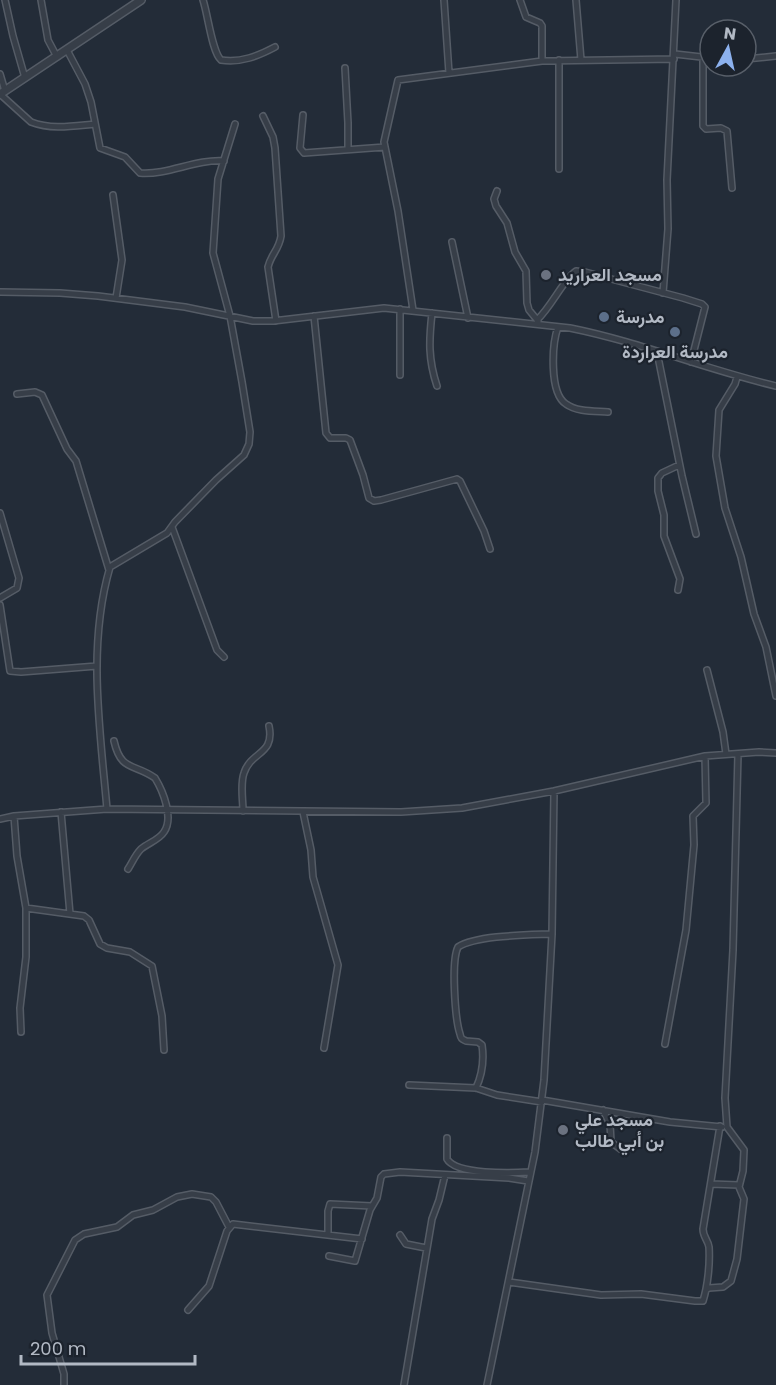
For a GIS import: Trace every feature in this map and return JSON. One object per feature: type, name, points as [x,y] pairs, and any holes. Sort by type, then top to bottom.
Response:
[{"type":"street","points":[[5,0],[25,78]]},
{"type":"street","points":[[41,0],[48,40],[57,57]]},
{"type":"street","points":[[2,93],[141,0]]},
{"type":"street","points":[[203,0],[211,27],[213,44],[217,57],[221,60],[255,57],[275,47]]},
{"type":"street","points":[[444,0],[449,73]]},
{"type":"street","points":[[520,0],[526,17],[542,26],[542,61]]},
{"type":"street","points":[[576,0],[581,60]]},
{"type":"street","points":[[663,293],[668,230],[676,0]]},
{"type":"street","points":[[67,50],[85,84],[100,148],[125,157],[140,173],[172,170],[202,161],[224,161]]},
{"type":"street","points":[[758,58],[776,56]]},
{"type":"street","points":[[413,310],[398,211],[385,147],[385,135],[398,80],[542,61],[698,58]]},
{"type":"street","points":[[559,60],[559,169]]},
{"type":"street","points":[[345,68],[348,148]]},
{"type":"street","points":[[0,74],[2,93],[31,122],[49,127],[95,124]]},
{"type":"street","points":[[703,78],[703,126],[706,129],[721,128],[727,131],[732,188]]},
{"type":"street","points":[[303,115],[300,148],[304,153],[317,154],[348,148],[385,147]]},
{"type":"street","points":[[263,116],[273,136],[275,148],[281,236],[280,246],[270,258],[268,267],[276,321]]},
{"type":"street","points":[[107,809],[96,703],[101,615],[109,570],[113,564],[167,533],[216,480],[244,455],[249,444],[250,432],[230,316],[213,253],[216,190],[235,124]]},
{"type":"street","points":[[497,191],[494,199],[507,223],[515,252],[526,271],[526,303],[537,320],[544,325]]},
{"type":"street","points":[[113,195],[122,260],[116,298]]},
{"type":"street","points":[[452,242],[468,318]]},
{"type":"street","points":[[537,320],[549,309],[576,271],[697,302],[705,308],[690,362]]},
{"type":"street","points":[[0,292],[60,293],[116,298],[185,307],[254,321],[276,321],[365,310],[400,309],[544,325],[598,334],[737,377],[776,386]]},
{"type":"street","points":[[400,309],[400,375]]},
{"type":"street","points":[[432,313],[430,366],[437,386]]},
{"type":"street","points":[[314,316],[326,433],[330,438],[350,440],[369,498],[374,501],[381,500],[457,479],[484,531],[490,549]]},
{"type":"street","points":[[558,327],[553,348],[554,374],[560,398],[569,406],[581,410],[608,412]]},
{"type":"street","points":[[657,352],[679,465],[696,534]]},
{"type":"street","points":[[737,377],[719,410],[716,456],[725,508],[741,556],[754,614],[766,647],[776,696]]},
{"type":"street","points":[[17,394],[35,392],[42,395],[48,405],[63,441],[76,461],[109,570]]},
{"type":"street","points":[[678,590],[680,579],[664,536],[664,515],[657,484],[662,472],[679,465]]},
{"type":"street","points":[[0,513],[20,578],[17,588],[0,598]]},
{"type":"street","points":[[172,527],[217,650],[224,657]]},
{"type":"street","points":[[0,605],[10,671],[97,666]]},
{"type":"street","points":[[707,670],[723,732],[726,754]]},
{"type":"street","points":[[243,811],[244,773],[253,759],[267,747],[271,735],[269,726]]},
{"type":"street","points":[[114,741],[121,760],[155,778],[168,810],[166,831],[142,848],[128,869]]},
{"type":"street","points":[[0,819],[107,809],[400,812],[462,808],[554,791],[705,756],[776,753]]},
{"type":"street","points":[[509,1281],[601,1295],[641,1294],[695,1302],[703,1301],[706,1290],[709,1245],[703,1235],[703,1229],[723,1127],[725,1098],[733,950],[738,754]]},
{"type":"street","points":[[665,1044],[686,930],[694,844],[693,816],[706,802],[705,756]]},
{"type":"street","points":[[487,1385],[529,1172],[535,1152],[542,1101],[549,1032],[554,791]]},
{"type":"street","points":[[61,812],[70,914]]},
{"type":"street","points":[[303,812],[311,850],[313,877],[338,965],[324,1048]]},
{"type":"street","points":[[14,816],[26,908],[26,957],[20,1008],[21,1032]]},
{"type":"street","points":[[26,908],[84,916],[89,920],[96,938],[107,948],[130,952],[152,966],[162,1016],[164,1050]]},
{"type":"street","points":[[476,1088],[483,1054],[482,1045],[466,1041],[460,1034],[454,960],[458,947],[480,940],[552,934]]},
{"type":"street","points":[[409,1085],[476,1088],[497,1095],[670,1122],[723,1127],[744,1150],[743,1171],[739,1185],[744,1199],[737,1259],[731,1281],[723,1287],[706,1290]]},
{"type":"street","points":[[603,1110],[610,1124],[611,1142],[623,1151]]},
{"type":"street","points":[[447,1138],[447,1159],[455,1167],[477,1171],[529,1172]]},
{"type":"street","points":[[329,1256],[355,1262],[372,1206],[377,1198],[381,1176],[384,1174],[393,1172],[528,1181]]},
{"type":"street","points":[[404,1385],[426,1248],[445,1175]]},
{"type":"street","points":[[711,1184],[739,1185]]},
{"type":"street","points":[[64,1385],[64,1374],[52,1333],[47,1295],[75,1240],[84,1234],[117,1227],[133,1215],[153,1210],[177,1197],[192,1194],[211,1197],[229,1227]]},
{"type":"street","points":[[328,1235],[327,1210],[330,1204],[372,1206]]},
{"type":"street","points":[[188,1310],[209,1286],[229,1227],[233,1224],[362,1239]]},
{"type":"street","points":[[400,1235],[406,1244],[426,1248]]},
{"type":"place","name":"مسجد العراريد","points":[[546,275]]},
{"type":"place","name":"مدرسة","points":[[604,317]]},
{"type":"place","name":"مدرسة العراردة","points":[[675,332]]},
{"type":"place","name":"مسجد علي بن أبي طالب","points":[[563,1130]]}]
